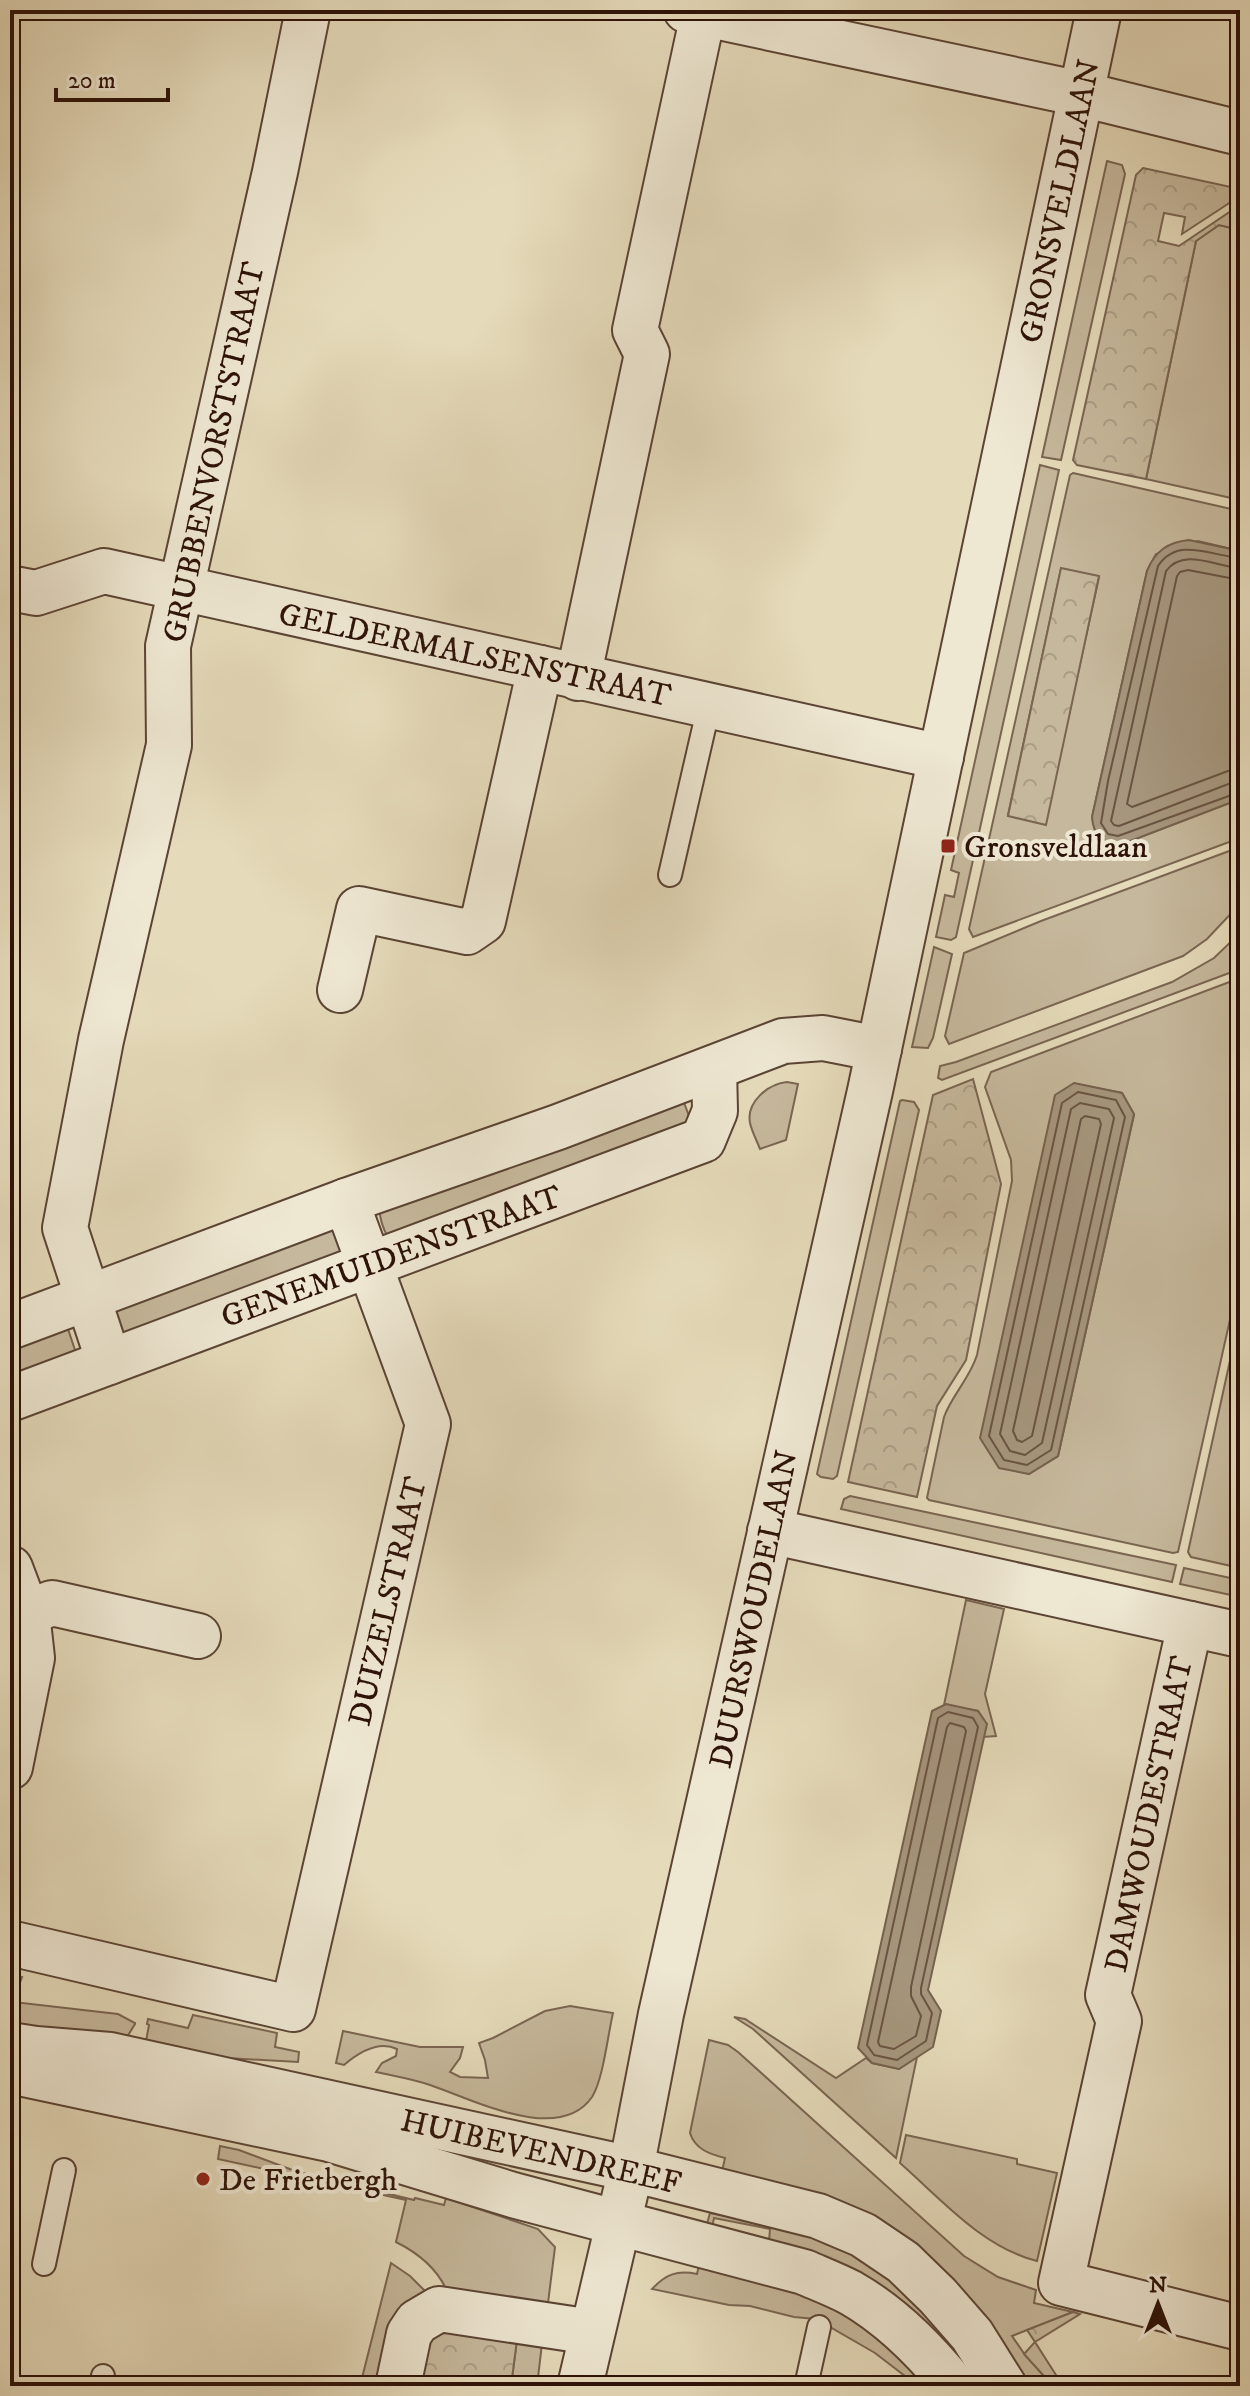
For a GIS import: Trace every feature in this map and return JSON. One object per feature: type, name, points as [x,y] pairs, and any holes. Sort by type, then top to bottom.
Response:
[{"type":"street","name":"GRUBBENVORSTSTRAAT","points":[[109,1362],[65,1228],[101,1040],[169,745],[168,646],[275,172],[308,10]]},
{"type":"street","name":"GRONSVELDLAAN","points":[[879,1049],[1099,10]]},
{"type":"street","points":[[340,990],[359,909],[467,932],[483,921],[559,673],[647,354],[635,330],[698,11],[1081,94],[1240,133]]},
{"type":"street","name":"GELDERMALSENSTRAAT","points":[[10,588],[36,593],[104,571],[941,757]]},
{"type":"street","name":"GENEMUIDENSTRAAT","points":[[10,1327],[346,1201],[558,1127],[783,1041],[823,1038],[879,1049]]},
{"type":"street","name":"DUURSWOUDELAAN","points":[[580,2386],[631,2169],[661,2014],[879,1049]]},
{"type":"street","name":"GENEMUIDENSTRAAT","points":[[10,1399],[703,1140],[715,1111],[714,1068]]},
{"type":"street","name":"DUIZELSTRAAT","points":[[10,1943],[293,2009],[428,1424],[346,1201]]},
{"type":"street","points":[[770,1531],[1240,1635]]},
{"type":"street","points":[[10,1568],[27,1613],[32,1658],[10,1767]]},
{"type":"street","points":[[27,1613],[52,1603],[198,1636]]},
{"type":"street","name":"DAMWOUDESTRAAT","points":[[1190,1624],[1108,1995],[1119,2021],[1061,2283],[1240,2328]]},
{"type":"street","name":"HUIBEVENDREEF","points":[[10,2045],[110,2055],[631,2169],[818,2216],[863,2235],[903,2262],[972,2335],[1004,2386]]},
{"type":"street","name":"HUIBEVENDREEF","points":[[10,2071],[329,2139],[513,2195],[804,2272],[849,2292],[882,2313],[934,2361],[954,2386]]},
{"type":"street","points":[[398,2386],[409,2334],[417,2322],[439,2309],[592,2332]]},
{"type":"lane","points":[[670,875],[709,706]]},
{"type":"lane","points":[[44,2264],[64,2170]]},
{"type":"lane","points":[[806,2386],[819,2327]]},
{"type":"green space","points":[[1107,161],[1122,165],[1125,174],[1061,460],[1042,457]]},
{"type":"green space","points":[[1143,168],[1240,189],[1240,196],[1182,234],[1185,217],[1164,213],[1158,241],[1179,246],[1240,205],[1240,230],[1219,225],[1196,241],[1146,479],[1077,465],[1073,460],[1136,175]]},
{"type":"green space","points":[[1219,225],[1240,230],[1240,500],[1146,479],[1196,241]]},
{"type":"green space","points":[[1040,465],[1059,470],[956,937],[951,940],[936,937],[945,895],[954,897],[959,873],[951,870]]},
{"type":"green space","points":[[1073,473],[1240,511],[1240,551],[1198,541],[1156,554],[1147,571],[1092,817],[1095,831],[1125,843],[1240,799],[1240,838],[973,937],[969,929],[1070,475]],"holes":[[[1061,569],[1099,577],[1045,824],[1008,815]]]},
{"type":"green space","points":[[1061,568],[1099,576],[1046,825],[1008,816]]},
{"type":"green space","points":[[1240,847],[1240,904],[1207,939],[1183,956],[949,1044],[945,1036],[964,953]]},
{"type":"green space","points":[[1240,933],[1240,969],[942,1080],[938,1078],[940,1066],[1172,982],[1214,958]]},
{"type":"green space","points":[[934,947],[952,954],[933,1038],[928,1048],[912,1047]]},
{"type":"green space","points":[[1240,978],[1240,1275],[1178,1552],[927,1498],[944,1417],[977,1355],[1012,1181],[1011,1160],[985,1087],[991,1072]],"holes":[[[1075,1084],[1122,1093],[1134,1115],[1058,1456],[1029,1474],[1003,1468],[1055,1096]]]},
{"type":"green space","points":[[973,1079],[1001,1184],[966,1360],[937,1406],[917,1497],[848,1482],[933,1095]]},
{"type":"green space","points":[[787,1082],[798,1084],[786,1140],[760,1149],[750,1123],[751,1108],[766,1090]]},
{"type":"green space","points":[[683,1100],[692,1124],[388,1237],[384,1230],[380,1208]]},
{"type":"green space","points":[[902,1100],[914,1102],[919,1110],[837,1476],[833,1479],[821,1477],[817,1474]]},
{"type":"green space","points":[[330,1227],[334,1230],[342,1254],[133,1342],[120,1331],[114,1306]]},
{"type":"green space","points":[[1240,1315],[1240,1568],[1191,1557],[1188,1552]]},
{"type":"green space","points":[[68,1329],[76,1353],[10,1390],[10,1338]]},
{"type":"green space","points":[[850,1496],[1176,1565],[1172,1582],[841,1509],[844,1499]]},
{"type":"green space","points":[[1184,1568],[1240,1580],[1240,1597],[1180,1584]]},
{"type":"green space","points":[[966,1600],[1004,1609],[985,1694],[996,1736],[983,1737],[986,1724],[978,1711],[944,1705]]},
{"type":"green space","points":[[10,1975],[22,1977],[13,2002],[118,2014],[135,2024],[127,2037],[10,2034]]},
{"type":"green space","points":[[570,2006],[613,2013],[602,2068],[592,2097],[577,2111],[559,2117],[537,2118],[514,2114],[424,2083],[376,2072],[382,2063],[396,2056],[397,2049],[390,2047],[369,2049],[344,2065],[336,2063],[343,2031],[420,2047],[463,2047],[460,2058],[450,2072],[460,2077],[488,2078],[479,2043],[545,2011]]},
{"type":"green space","points":[[193,2015],[277,2033],[275,2047],[299,2052],[298,2062],[227,2058],[146,2041],[148,2019],[188,2028]]},
{"type":"green space","points":[[734,2017],[745,2019],[836,2078],[866,2058],[872,2063],[899,2069],[917,2057],[896,2158],[753,2029]]},
{"type":"green space","points":[[709,2040],[728,2045],[738,2052],[964,2256],[998,2277],[1036,2290],[1034,2303],[1073,2312],[1012,2336],[1053,2386],[1020,2386],[985,2333],[721,2176],[725,2158],[703,2150],[690,2133]]},
{"type":"green space","points":[[906,2135],[1017,2159],[1017,2164],[1057,2173],[1037,2261],[998,2245],[981,2234],[900,2163]]},
{"type":"green space","points":[[220,2146],[295,2171],[414,2200],[444,2205],[446,2198],[538,2229],[555,2247],[548,2303],[447,2291],[426,2262],[396,2242],[406,2200],[218,2159]]},
{"type":"green space","points":[[710,2213],[796,2229],[880,2262],[990,2386],[977,2386],[963,2368],[705,2231]],"holes":[[[714,2218],[770,2229],[769,2241],[712,2228]]]},
{"type":"green space","points":[[701,2257],[818,2288],[945,2386],[918,2386],[875,2353],[816,2319],[652,2289],[672,2274],[697,2274]]},
{"type":"green space","points":[[391,2263],[428,2294],[382,2386],[360,2386]]},
{"type":"green space","points":[[1073,2312],[1080,2314],[1035,2342],[1027,2330]]},
{"type":"green space","points":[[436,2329],[518,2332],[511,2386],[414,2386],[423,2347]]},
{"type":"green space","points":[[518,2332],[543,2335],[537,2386],[511,2386]]},
{"type":"green space","points":[[1035,2342],[1063,2386],[1053,2386],[1024,2354]]},
{"type":"water","points":[[1189,540],[1240,551],[1240,799],[1125,843],[1112,844],[1098,835],[1092,817],[1147,571],[1163,549]]},
{"type":"water","points":[[1074,1083],[1122,1093],[1134,1114],[1058,1456],[1029,1474],[999,1468],[980,1438],[1055,1095]]},
{"type":"water","points":[[946,1704],[978,1711],[987,1724],[928,1990],[941,2011],[933,2047],[899,2069],[872,2063],[858,2048],[932,1711]]},
{"type":"place","name":"Gronsveldlaan","points":[[948,846]]},
{"type":"place","name":"De Frietbergh","points":[[203,2179]]}]
